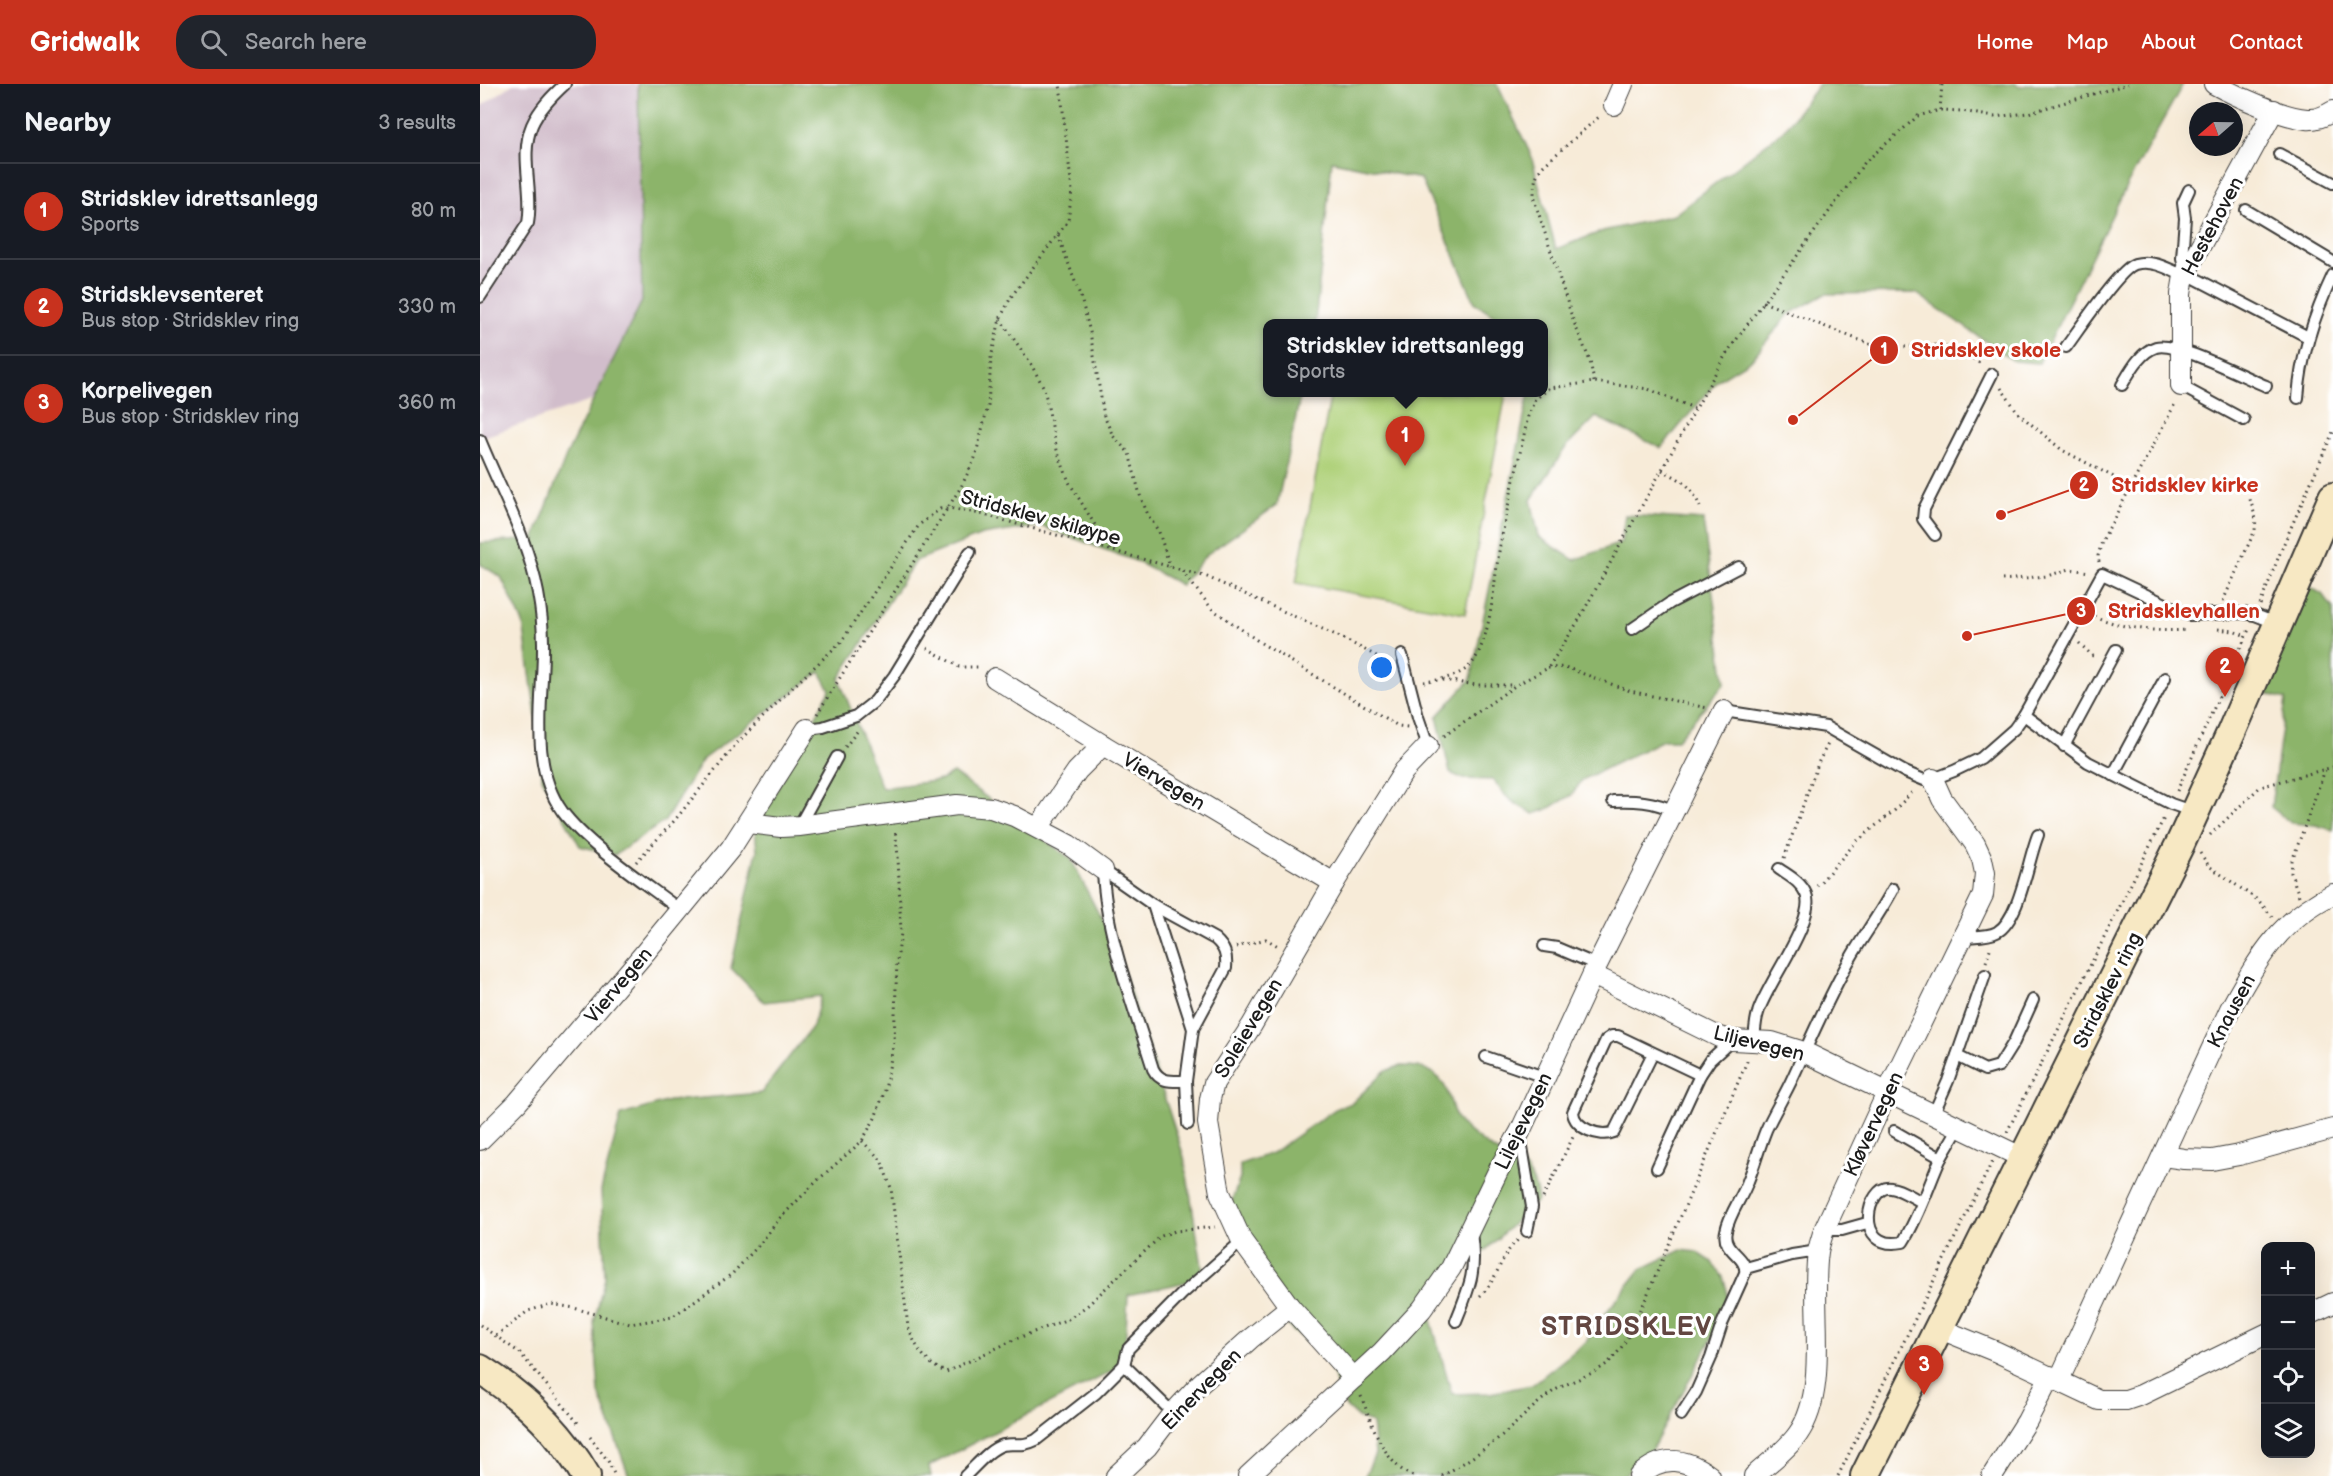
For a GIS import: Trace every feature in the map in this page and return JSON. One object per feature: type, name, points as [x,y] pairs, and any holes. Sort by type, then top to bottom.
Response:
[{"type":"street","points":[[1614,105],[1623,84]]},
{"type":"street","points":[[2214,84],[2274,110],[2306,119],[2318,118],[2333,111]]},
{"type":"street","name":"Hestehoven","points":[[2181,386],[2181,294],[2184,274],[2274,110]]},
{"type":"street","name":"Stridsklev ring","points":[[1865,1476],[1938,1328],[2011,1152],[2183,808],[2267,620],[2333,496]]},
{"type":"street","name":"Viervegen","points":[[995,678],[1102,745],[1334,883]]},
{"type":"street","name":"Lilejevegen","points":[[1248,1476],[1382,1352],[1422,1309],[1451,1269],[1520,1132],[1595,970],[1724,711]]},
{"type":"street","name":"Viervegen","points":[[480,1140],[517,1103],[731,848],[807,729]]},
{"type":"street","name":"Soleievegen","points":[[1354,1378],[1290,1307],[1239,1234],[1220,1193],[1212,1158],[1208,1123],[1210,1100],[1214,1083],[1252,1025],[1334,883],[1425,738]]},
{"type":"street","points":[[1038,828],[1077,771],[1102,745]]},
{"type":"street","name":"Kløvervegen","points":[[1754,1476],[1797,1436],[1807,1420],[1814,1394],[1818,1251],[1824,1230],[1887,1093],[1983,895],[1985,873],[1975,844],[1928,779]]},
{"type":"street","points":[[748,823],[781,827],[799,826],[957,805],[991,808],[1038,828],[1068,845],[1103,870]]},
{"type":"street","name":"Knausen","points":[[1992,1476],[2055,1378],[2163,1156],[2230,1008],[2263,952],[2282,929],[2305,910],[2333,894]]},
{"type":"street","name":"Liljevegen","points":[[1595,970],[1719,1037],[1772,1042],[1804,1052],[2011,1152]]},
{"type":"street","points":[[2163,1156],[2212,1160],[2239,1155],[2333,1129]]},
{"type":"street","points":[[2315,1312],[2333,1303]]},
{"type":"street","name":"Einervegen","points":[[1116,1476],[1148,1448],[1173,1413],[1200,1384],[1290,1307]]},
{"type":"street","points":[[1938,1328],[2055,1378],[2100,1400],[2126,1400],[2141,1395],[2261,1337]]},
{"type":"street","points":[[480,1369],[511,1390],[551,1426],[586,1476]]},
{"type":"street","points":[[1639,1476],[1664,1460],[1684,1461],[1700,1468],[1710,1476]]},
{"type":"lane","points":[[480,297],[528,224],[530,210],[528,140],[532,126],[544,106],[565,84]]},
{"type":"lane","points":[[2279,154],[2333,183]]},
{"type":"lane","points":[[2184,274],[2183,203],[2188,190]]},
{"type":"lane","points":[[2246,210],[2333,262]]},
{"type":"lane","points":[[2066,347],[2128,268],[2144,263],[2155,264],[2184,274],[2308,337]]},
{"type":"lane","points":[[2298,398],[2300,369],[2308,337],[2333,275]]},
{"type":"lane","points":[[2122,385],[2140,358],[2154,348],[2169,346],[2266,386]]},
{"type":"lane","points":[[1935,535],[1923,519],[1924,509],[1992,374]]},
{"type":"lane","points":[[2181,386],[2244,420]]},
{"type":"lane","points":[[480,440],[522,537],[537,591],[543,643],[541,744],[544,770],[552,792],[562,810],[575,825],[680,910]]},
{"type":"lane","points":[[807,729],[823,727],[866,710],[894,676],[969,552]]},
{"type":"lane","points":[[1632,629],[1670,603],[1739,567]]},
{"type":"lane","points":[[1724,711],[1826,727],[1905,772],[1928,779],[1981,758],[2014,729],[2102,574],[2189,615],[2232,613],[2267,620]]},
{"type":"lane","points":[[2064,746],[2116,650]]},
{"type":"lane","points":[[1402,655],[1425,738]]},
{"type":"lane","points":[[2113,775],[2164,678]]},
{"type":"lane","points":[[2024,715],[2088,762],[2183,808]]},
{"type":"lane","points":[[799,826],[837,757]]},
{"type":"lane","points":[[1613,801],[1647,802],[1663,805],[1674,811]]},
{"type":"lane","points":[[1964,937],[1990,935],[1998,932],[2007,923],[2022,890],[2032,849],[2038,835]]},
{"type":"lane","points":[[1754,1041],[1758,1012],[1801,930],[1807,909],[1807,895],[1797,881],[1779,869]]},
{"type":"lane","points":[[1103,870],[1153,904],[1215,939],[1225,951],[1226,968],[1193,1029],[1186,1081],[1188,1124]]},
{"type":"lane","points":[[1103,870],[1104,896],[1111,928],[1153,1069],[1156,1076],[1163,1080],[1186,1081]]},
{"type":"lane","points":[[1746,1268],[1727,1246],[1725,1232],[1747,1184],[1767,1128],[1804,1052],[1853,954],[1881,912],[1893,889]]},
{"type":"lane","points":[[1153,904],[1193,1029]]},
{"type":"lane","points":[[1544,946],[1557,948],[1595,970]]},
{"type":"lane","points":[[1933,1115],[1957,1056],[1985,975]]},
{"type":"lane","points":[[1957,1056],[1985,1070],[1999,1066],[2014,1042],[2033,1000]]},
{"type":"lane","points":[[1653,1053],[1614,1132],[1601,1135],[1578,1124],[1573,1112],[1606,1040],[1612,1036],[1618,1036],[1700,1075]]},
{"type":"lane","points":[[1657,1168],[1700,1075],[1710,1060],[1732,1040]]},
{"type":"lane","points":[[1486,1057],[1544,1077]]},
{"type":"lane","points":[[1922,1202],[1891,1188],[1877,1193],[1867,1218],[1873,1235],[1889,1243],[1903,1242],[1922,1202],[1941,1158],[1959,1127]]},
{"type":"lane","points":[[1894,1131],[1941,1158]]},
{"type":"lane","points":[[1520,1132],[1532,1207],[1527,1231]]},
{"type":"lane","points":[[1824,1230],[1842,1230],[1867,1223]]},
{"type":"lane","points":[[1456,1320],[1473,1279],[1475,1255],[1471,1230]]},
{"type":"lane","points":[[965,1476],[992,1451],[1003,1445],[1024,1446],[1036,1440],[1096,1393],[1124,1365],[1128,1349],[1239,1234]]},
{"type":"lane","points":[[1746,1268],[1792,1255],[1818,1251]]},
{"type":"lane","points":[[1681,1415],[1696,1392],[1746,1268]]},
{"type":"lane","points":[[1124,1365],[1173,1413]]},
{"type":"path","points":[[807,729],[949,508],[975,458],[988,406],[992,358],[1000,319],[1011,297],[1068,221],[1072,191],[1060,84]]},
{"type":"path","points":[[1940,110],[1942,84]]},
{"type":"path","points":[[1548,668],[1577,622],[1726,354],[1865,162],[1918,116],[1940,110],[1962,111],[1994,117],[2028,113],[2128,84]]},
{"type":"path","points":[[1594,381],[1590,361],[1573,321],[1534,199],[1534,183],[1536,174],[1543,166],[1614,105]]},
{"type":"path","points":[[1058,235],[1081,298],[1090,332],[1104,416],[1113,436],[1129,453],[1144,505],[1159,532],[1170,567]]},
{"type":"path","points":[[1763,302],[1877,347],[1893,349],[1941,345],[1963,352],[1987,368],[2019,414],[2062,450],[2132,486]]},
{"type":"path","points":[[1000,319],[1029,360],[1044,388],[1057,450],[1070,482],[1110,550]]},
{"type":"path","points":[[1548,389],[1594,381],[1648,389],[1696,410]]},
{"type":"path","points":[[2002,580],[2046,576],[2070,569],[2102,574],[2098,556],[2102,541],[2176,403],[2181,386]]},
{"type":"path","points":[[1411,684],[1441,679],[1459,673],[1472,664],[1487,628],[1500,548],[1528,416],[1538,397]]},
{"type":"path","points":[[1838,1476],[2011,1152],[2183,808],[2246,636],[2267,620],[2282,548],[2333,432]]},
{"type":"path","points":[[1662,470],[1688,484],[1700,507]]},
{"type":"path","points":[[2246,636],[2215,628],[2218,615],[2255,531],[2256,519],[2249,496]]},
{"type":"path","name":"Stridsklev skiløype","points":[[629,870],[675,820],[738,742],[841,642],[919,525],[940,509],[949,508],[981,514],[1207,577],[1338,636],[1390,664],[1411,684]]},
{"type":"path","points":[[1180,570],[1212,609],[1260,644],[1398,726],[1425,738],[1458,728],[1516,685],[1548,668],[1565,667],[1630,691],[1724,711]]},
{"type":"path","points":[[2082,610],[2110,623],[2127,627],[2153,631],[2194,630]]},
{"type":"path","points":[[2068,634],[2106,668]]},
{"type":"path","points":[[915,641],[959,667],[979,666],[989,670],[995,678]]},
{"type":"path","points":[[1441,679],[1476,685],[1516,685]]},
{"type":"path","points":[[837,757],[858,733],[866,710]]},
{"type":"path","points":[[1779,869],[1794,834],[1819,761],[1834,731]]},
{"type":"path","points":[[2204,841],[2260,788],[2333,767]]},
{"type":"path","points":[[2305,910],[2291,873],[2292,861],[2325,770]]},
{"type":"path","points":[[1807,895],[1857,841],[1928,779]]},
{"type":"path","points":[[496,1336],[528,1311],[551,1304],[630,1324],[672,1317],[732,1274],[780,1218],[862,1141],[875,1118],[885,1089],[894,1041],[897,961],[901,933],[898,856],[893,813]]},
{"type":"path","points":[[2196,848],[2209,866],[2259,901],[2282,929]]},
{"type":"path","points":[[1985,975],[1985,965],[1990,951],[1990,935]]},
{"type":"path","points":[[1225,951],[1266,939],[1294,953]]},
{"type":"path","points":[[1442,1476],[1468,1461],[1550,1394],[1610,1361],[1626,1340],[1644,1305],[1736,1090],[1754,1041]]},
{"type":"path","points":[[1532,1207],[1546,1196],[1578,1124]]},
{"type":"path","points":[[862,1141],[881,1160],[891,1188],[908,1327],[915,1345],[925,1360],[946,1372],[1018,1338],[1068,1319],[1088,1305],[1161,1236],[1175,1231],[1206,1226],[1239,1234]]},
{"type":"path","points":[[1464,1300],[1480,1296],[1491,1285],[1504,1258],[1514,1243],[1527,1231]]},
{"type":"path","points":[[1354,1378],[1389,1457],[1404,1473],[1413,1476]]},
{"type":"shaded area","points":[[513,84],[638,84],[642,301],[594,400],[480,438],[480,107]]},
{"type":"green space","points":[[638,84],[1497,84],[1531,155],[1556,249],[1603,231],[1674,215],[1784,130],[1819,84],[2016,84],[2019,87],[2031,84],[2183,84],[2128,183],[2039,363],[2014,361],[1916,293],[1825,294],[1789,314],[1751,360],[1718,380],[1661,448],[1596,417],[1566,447],[1531,500],[1539,537],[1574,560],[1621,543],[1625,515],[1703,520],[1725,683],[1677,740],[1663,740],[1582,780],[1572,795],[1548,809],[1534,814],[1511,800],[1494,780],[1464,779],[1450,773],[1437,717],[1471,679],[1528,397],[1548,397],[1548,319],[1501,319],[1475,303],[1421,179],[1332,161],[1315,319],[1263,319],[1263,397],[1300,397],[1277,505],[1206,555],[1181,585],[1138,562],[1041,526],[982,535],[915,561],[839,679],[882,788],[941,780],[953,773],[1071,859],[1115,946],[1184,1157],[1204,1278],[1128,1295],[1124,1365],[929,1466],[931,1476],[629,1476],[599,1393],[594,1322],[605,1278],[601,1190],[621,1115],[669,1101],[761,1093],[813,1026],[821,996],[764,1002],[731,968],[757,851],[755,830],[830,690],[820,672],[703,759],[665,821],[615,855],[580,846],[542,778],[541,752],[523,623],[501,577],[480,564],[480,543],[536,539],[566,456],[642,301]]},
{"type":"green space","points":[[1330,397],[1505,397],[1465,614],[1296,583]]},
{"type":"green space","points":[[2308,586],[2322,594],[2333,608],[2333,830],[2315,825],[2291,823],[2271,807],[2286,699],[2271,695],[2257,687]]},
{"type":"green space","points":[[1400,1066],[1424,1069],[1438,1078],[1444,1084],[1456,1118],[1460,1123],[1490,1147],[1522,1165],[1532,1179],[1538,1200],[1427,1306],[1452,1394],[1490,1393],[1532,1385],[1586,1342],[1596,1325],[1641,1269],[1681,1250],[1697,1252],[1711,1261],[1723,1277],[1727,1290],[1727,1306],[1722,1320],[1652,1449],[1642,1461],[1623,1476],[1365,1476],[1375,1454],[1372,1423],[1358,1418],[1346,1407],[1338,1393],[1335,1378],[1322,1344],[1308,1340],[1294,1332],[1284,1320],[1278,1301],[1229,1209],[1240,1178],[1240,1164],[1272,1153],[1337,1108],[1352,1103],[1385,1071]]},
{"type":"place","name":"Stridsklev skole","points":[[1793,420]]},
{"type":"place","name":"Stridsklev idrettsanlegg","points":[[1405,466]]},
{"type":"place","name":"Stridsklev kirke","points":[[2001,515]]},
{"type":"place","name":"Stridsklevhallen","points":[[1967,636]]},
{"type":"place","name":"Stridsklevsenteret","points":[[2225,697]]},
{"type":"place","name":"Korpelivegen","points":[[1924,1395]]},
{"type":"district","name":"STRIDSKLEV","points":[[1627,1326]]}]
